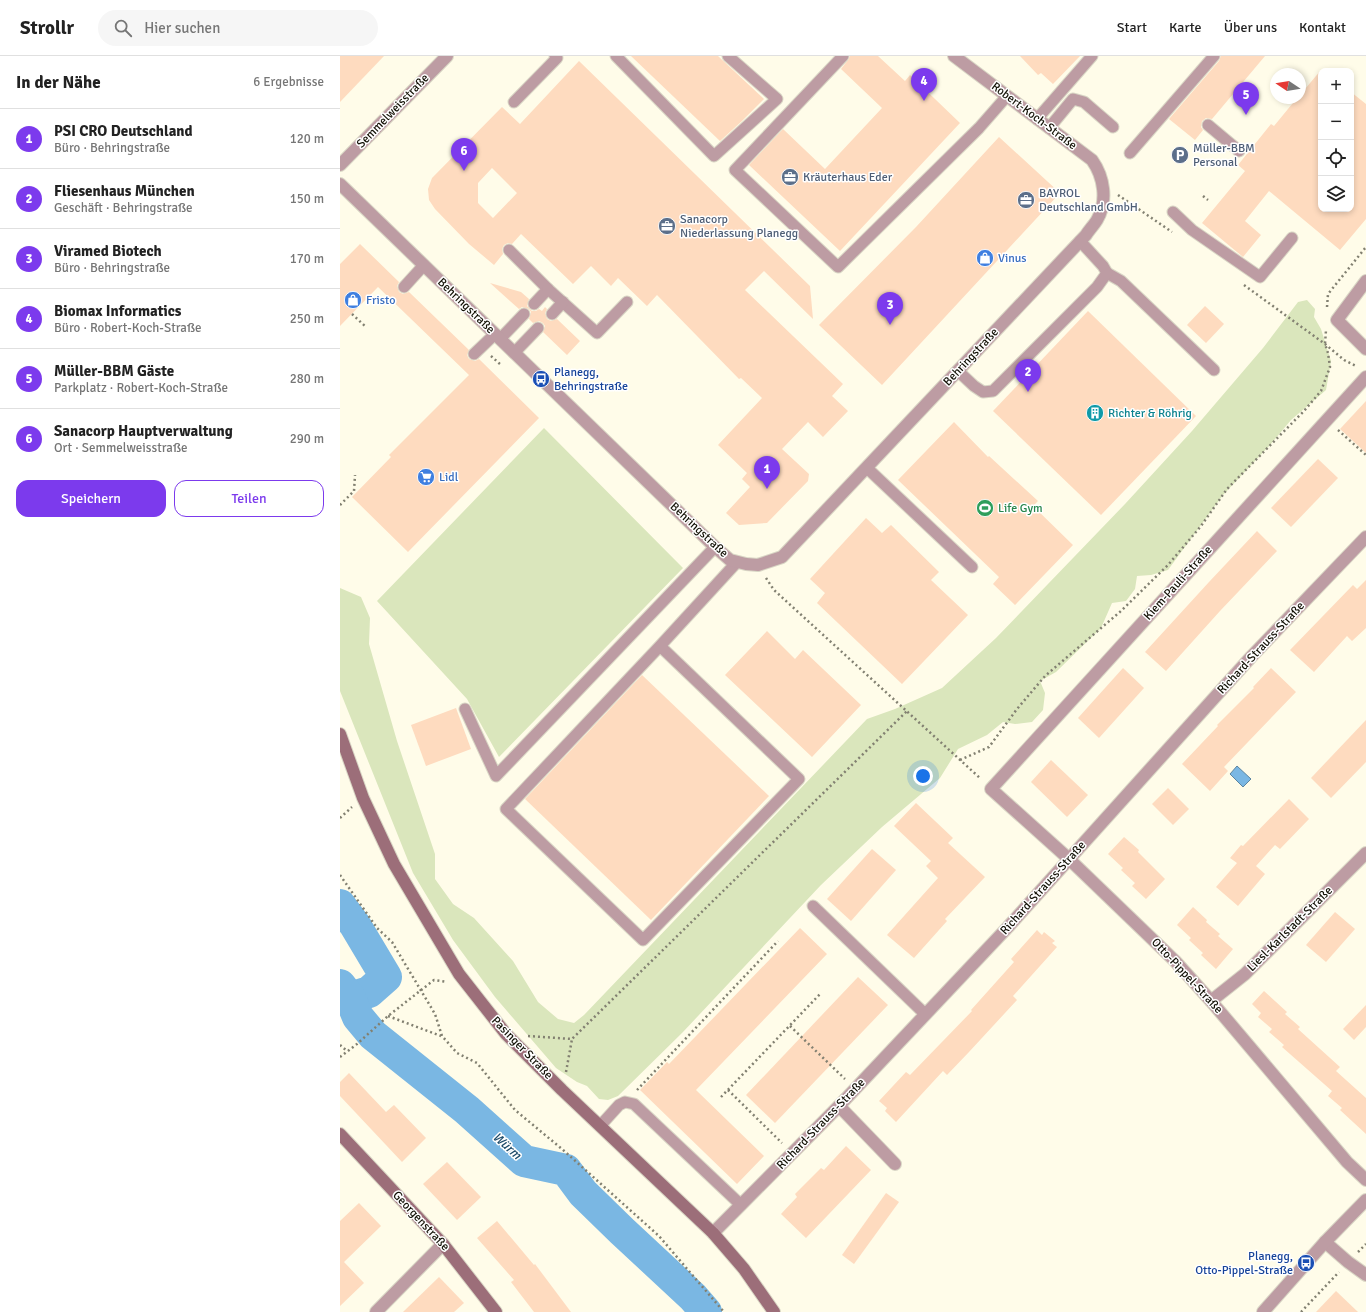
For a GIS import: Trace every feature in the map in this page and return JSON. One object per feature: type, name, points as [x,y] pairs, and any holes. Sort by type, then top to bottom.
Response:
[{"type":"main road","name":"Pasinger Straße","points":[[340,736],[363,798],[394,864],[458,974],[506,1034],[562,1090],[713,1232],[744,1269],[774,1312]]},
{"type":"main road","name":"Georgenstraße","points":[[340,1134],[443,1244],[496,1312]]},
{"type":"street","name":"Semmelweisstraße","points":[[340,165],[447,56]]},
{"type":"street","name":"Robert-Koch-Straße","points":[[954,56],[1092,160],[1100,173],[1103,185]]},
{"type":"street","name":"Behringstraße","points":[[340,184],[715,547],[730,560],[758,565],[782,557],[1080,241],[1098,219],[1104,196],[1103,185]]},
{"type":"street","points":[[1366,280],[1337,320],[1366,349]]},
{"type":"street","name":"Kiem-Pauli-Straße","points":[[991,788],[1327,419],[1363,373]]},
{"type":"street","name":"Richard-Strauss-Straße","points":[[713,1232],[839,1106],[1008,927],[1251,657],[1366,537]]},
{"type":"street","name":"Otto-Pippel-Straße","points":[[991,788],[1176,961],[1347,1162],[1366,1180]]},
{"type":"street","name":"Liesl-Karlstadt-Straße","points":[[1211,1001],[1245,974],[1366,853]]},
{"type":"street","points":[[839,1106],[895,1164]]},
{"type":"street","points":[[1263,1312],[1325,1242],[1366,1200]]},
{"type":"street","points":[[1325,1242],[1366,1275]]},
{"type":"street","points":[[376,1312],[443,1244]]},
{"type":"lane","points":[[514,102],[557,58],[555,56]]},
{"type":"lane","points":[[616,56],[714,156],[777,99],[728,56]]},
{"type":"lane","points":[[843,56],[735,170],[838,267],[978,128],[1007,96]]},
{"type":"lane","points":[[1037,119],[1092,56]]},
{"type":"lane","points":[[1130,153],[1214,56]]},
{"type":"lane","points":[[1049,128],[1073,99],[1084,102],[1113,127]]},
{"type":"lane","points":[[1208,125],[1239,151]]},
{"type":"lane","points":[[1173,212],[1192,230],[1260,277],[1292,238]]},
{"type":"lane","points":[[1080,241],[1103,266],[1106,273],[1121,281],[1214,370]]},
{"type":"lane","points":[[509,250],[548,289],[597,334],[627,302]]},
{"type":"lane","points":[[404,287],[424,265]]},
{"type":"lane","points":[[958,371],[983,392],[993,391],[1097,287],[1106,273]]},
{"type":"lane","points":[[534,304],[548,289]]},
{"type":"lane","points":[[552,314],[563,302]]},
{"type":"lane","points":[[474,354],[524,314]]},
{"type":"lane","points":[[514,353],[538,328]]},
{"type":"lane","points":[[866,468],[972,567]]},
{"type":"lane","points":[[465,709],[496,776],[715,547]]},
{"type":"lane","points":[[660,646],[799,779],[643,940],[506,809],[737,562]]},
{"type":"lane","points":[[813,906],[925,1014]]},
{"type":"lane","points":[[600,1126],[619,1105],[625,1102],[634,1104],[741,1205]]},
{"type":"path","points":[[1203,196],[1208,200]]},
{"type":"path","points":[[352,314],[366,327]]},
{"type":"path","points":[[960,760],[988,747],[1045,676],[1121,611],[1168,565],[1201,526],[1227,489],[1304,411],[1321,391],[1330,367],[1325,344],[1363,373]]},
{"type":"path","points":[[1327,419],[1366,455]]},
{"type":"path","points":[[340,505],[354,491],[355,476]]},
{"type":"path","points":[[758,565],[774,590],[991,788]]},
{"type":"path","points":[[562,1090],[572,1039],[907,711]]},
{"type":"path","points":[[340,875],[377,928],[392,942],[435,1014],[442,1036],[457,1053],[477,1063],[515,1110],[659,1236],[724,1312]]},
{"type":"path","points":[[625,1102],[778,941]]},
{"type":"path","points":[[340,1057],[388,1016],[434,980],[446,983],[458,974]]},
{"type":"path","points":[[721,1097],[821,994]]},
{"type":"path","points":[[388,1016],[442,1036]]},
{"type":"path","points":[[790,1026],[855,1089]]},
{"type":"path","points":[[506,1034],[572,1039]]},
{"type":"path","points":[[340,1045],[347,1051]]},
{"type":"path","points":[[728,1090],[793,1153]]},
{"type":"path","points":[[1301,1312],[1366,1244]]},
{"type":"green space","points":[[1307,300],[1315,309],[1314,317],[1321,329],[1331,361],[1326,390],[1291,420],[1270,445],[1223,495],[1168,570],[1151,575],[1137,576],[1135,589],[1126,601],[1112,603],[1101,628],[1056,672],[1040,681],[1045,693],[1043,710],[1032,722],[1015,724],[1003,722],[987,735],[958,749],[940,778],[882,827],[821,885],[683,1032],[618,1096],[608,1100],[599,1099],[587,1086],[577,1082],[556,1068],[495,997],[453,940],[413,873],[340,691],[340,588],[361,597],[370,618],[369,644],[397,741],[435,854],[435,879],[453,904],[474,918],[513,961],[538,1002],[558,1019],[574,1023],[584,1015],[867,719],[895,709],[942,688],[996,638],[1125,504],[1192,431],[1263,348],[1298,302]]},
{"type":"green space","points":[[544,428],[683,568],[499,757],[467,699],[377,601]]},
{"type":"water","points":[[1237,766],[1251,779],[1243,787],[1230,774]]},
{"type":"building","points":[[340,56],[384,56],[340,102]]},
{"type":"building","points":[[631,56],[718,56],[764,99],[720,141]]},
{"type":"building","points":[[850,56],[878,56],[905,81],[910,75],[960,123],[840,251],[749,165],[783,129],[825,169],[882,108],[841,69]]},
{"type":"building","points":[[1020,56],[1080,56],[1053,84],[1041,73],[1038,75]]},
{"type":"building","points":[[1221,56],[1265,56],[1212,119],[1206,118],[1202,121],[1201,127],[1203,130],[1195,140],[1169,119],[1219,61]]},
{"type":"building","points":[[579,61],[810,286],[813,319],[764,271],[745,290],[843,384],[832,396],[848,411],[823,437],[808,422],[782,449],[809,474],[808,481],[767,523],[739,525],[726,513],[750,487],[742,479],[747,473],[718,445],[762,398],[741,378],[739,379],[657,295],[647,306],[618,278],[611,286],[591,266],[573,284],[521,234],[512,244],[508,243],[504,245],[502,249],[503,254],[494,265],[469,244],[435,209],[429,200],[428,189],[432,178],[502,107],[520,124]],"holes":[[[492,168],[517,193],[493,218],[478,203],[478,183]]]},
{"type":"building","points":[[1318,74],[1318,212],[1354,212],[1354,94],[1366,104],[1366,219],[1340,250],[1269,191],[1245,221],[1261,235],[1243,257],[1202,223],[1245,171],[1238,165],[1271,124],[1274,126],[1292,104],[1306,104],[1306,88]]},
{"type":"building","points":[[999,137],[1060,193],[882,385],[819,325],[916,227]]},
{"type":"building","name":"Lidl","points":[[360,244],[399,282],[397,286],[399,292],[403,294],[409,292],[469,350],[467,355],[469,359],[475,361],[479,359],[539,418],[408,552],[352,497],[391,457],[389,455],[469,375],[378,287],[340,326],[340,264]]},
{"type":"building","points":[[490,283],[521,292],[529,299],[527,306],[532,311],[539,309],[542,311],[545,307],[547,309],[545,313],[547,319],[551,321],[557,319],[580,341],[567,355],[543,332],[545,326],[543,323],[539,321],[533,323],[529,319],[531,312],[529,309],[522,307],[519,309]]},
{"type":"building","points":[[1205,306],[1224,324],[1206,343],[1187,325]]},
{"type":"building","name":"Richter & Röhrig","points":[[1088,311],[1196,416],[1101,515],[993,411]]},
{"type":"building","points":[[1366,401],[1366,453],[1340,429]]},
{"type":"building","points":[[954,422],[988,457],[989,456],[1038,501],[1033,506],[1073,545],[1015,605],[993,584],[999,577],[898,480]]},
{"type":"building","points":[[1318,459],[1338,478],[1291,527],[1271,508]]},
{"type":"building","points":[[866,518],[882,533],[891,525],[939,572],[931,580],[968,615],[902,684],[817,603],[825,593],[810,579]]},
{"type":"building","points":[[1257,531],[1277,551],[1166,671],[1145,652]]},
{"type":"building","points":[[1366,580],[1366,628],[1352,641],[1347,636],[1314,672],[1290,650],[1353,585],[1357,589]]},
{"type":"building","points":[[767,631],[795,659],[803,650],[861,705],[812,757],[725,675]]},
{"type":"building","points":[[1123,668],[1144,688],[1099,738],[1078,718]]},
{"type":"building","points":[[1271,668],[1296,692],[1224,767],[1228,771],[1210,791],[1182,764]]},
{"type":"building","points":[[642,675],[769,796],[651,920],[525,799]]},
{"type":"building","points":[[456,708],[471,749],[426,766],[411,725]]},
{"type":"building","points":[[1366,720],[1366,762],[1331,798],[1311,778]]},
{"type":"building","points":[[1051,760],[1088,795],[1067,817],[1031,782]]},
{"type":"building","points":[[1168,788],[1189,809],[1173,825],[1152,804]]},
{"type":"building","points":[[1289,799],[1309,819],[1280,849],[1275,845],[1256,866],[1265,874],[1238,906],[1216,887],[1237,863],[1230,858],[1241,845],[1243,846]]},
{"type":"building","points":[[916,803],[953,838],[948,843],[985,877],[945,919],[947,921],[914,958],[887,935],[938,878],[926,866],[931,861],[894,826]]},
{"type":"building","points":[[1124,837],[1139,850],[1138,852],[1165,879],[1146,899],[1132,886],[1135,883],[1121,870],[1123,868],[1108,854]]},
{"type":"building","points":[[872,849],[896,870],[851,921],[827,899]]},
{"type":"building","points":[[1193,907],[1207,920],[1206,922],[1220,934],[1218,936],[1233,949],[1216,969],[1201,955],[1203,953],[1189,940],[1191,938],[1177,925]]},
{"type":"building","points":[[1335,912],[1355,929],[1326,962],[1306,945]]},
{"type":"building","points":[[800,928],[827,954],[696,1090],[764,1156],[737,1184],[640,1090],[667,1062],[669,1064]]},
{"type":"building","points":[[1037,930],[1042,935],[1044,932],[1055,941],[1052,943],[1057,947],[1013,996],[1017,1000],[947,1075],[943,1071],[896,1122],[885,1111],[887,1108],[879,1101],[906,1072],[910,1075],[972,1011],[971,1010],[1014,962],[1011,959]]},
{"type":"building","points":[[858,977],[888,1005],[775,1123],[746,1095]]},
{"type":"building","points":[[1264,991],[1287,1012],[1285,1014],[1300,1027],[1298,1029],[1340,1067],[1336,1071],[1366,1098],[1366,1134],[1340,1110],[1342,1108],[1328,1096],[1332,1091],[1282,1047],[1284,1045],[1269,1032],[1272,1029],[1258,1017],[1261,1013],[1252,1004]]},
{"type":"building","points":[[1366,1005],[1366,1027],[1354,1040],[1343,1029]]},
{"type":"building","points":[[349,1073],[386,1112],[394,1105],[426,1138],[402,1162],[340,1096],[340,1082]]},
{"type":"building","points":[[846,1146],[871,1170],[806,1238],[781,1214],[797,1197],[795,1194],[821,1168],[824,1170]]},
{"type":"building","points":[[447,1162],[481,1197],[457,1220],[423,1184]]},
{"type":"building","points":[[886,1193],[899,1202],[854,1264],[842,1255]]},
{"type":"building","points":[[359,1203],[381,1226],[344,1262],[364,1283],[340,1306],[340,1221]]},
{"type":"building","points":[[497,1221],[534,1265],[535,1264],[571,1312],[534,1312],[511,1282],[514,1280],[477,1238]]},
{"type":"building","points":[[439,1277],[464,1303],[454,1312],[403,1312]]},
{"type":"building","points":[[1336,1291],[1358,1312],[1316,1312]]},
{"type":"waterway","name":"Würm","points":[[340,905],[355,925],[386,977],[369,992],[350,998]]},
{"type":"waterway","name":"Würm","points":[[340,985],[350,998],[358,1017],[373,1035],[467,1110],[524,1161],[566,1170],[583,1193],[693,1297],[706,1312]]},
{"type":"place","name":"Biomax Informatics","points":[[924,101]]},
{"type":"place","name":"Müller-BBM Gäste","points":[[1246,115]]},
{"type":"place","name":"Müller-BBM Personal","points":[[1180,155]]},
{"type":"place","name":"Sanacorp Hauptverwaltung","points":[[464,171]]},
{"type":"place","name":"Kräuterhaus Eder","points":[[790,177]]},
{"type":"place","name":"BAYROL Deutschland GmbH","points":[[1026,200]]},
{"type":"place","name":"Sanacorp Niederlassung Planegg","points":[[667,226]]},
{"type":"place","name":"Vinus","points":[[985,258]]},
{"type":"place","name":"Fristo","points":[[353,300]]},
{"type":"place","name":"Viramed Biotech","points":[[890,325]]},
{"type":"place","name":"Planegg, Behringstraße","points":[[541,379]]},
{"type":"place","name":"Fliesenhaus München","points":[[1028,392]]},
{"type":"place","name":"Richter & Röhrig","points":[[1095,413]]},
{"type":"place","name":"Lidl","points":[[426,477]]},
{"type":"place","name":"PSI CRO Deutschland","points":[[767,489]]},
{"type":"place","name":"Life Gym","points":[[985,508]]},
{"type":"place","name":"Planegg, Otto-Pippel-Straße","points":[[1306,1263]]}]
